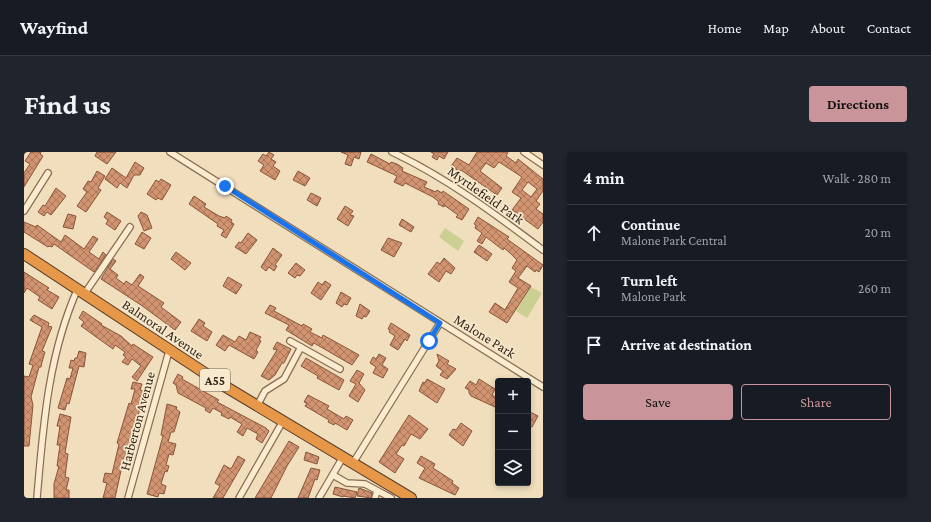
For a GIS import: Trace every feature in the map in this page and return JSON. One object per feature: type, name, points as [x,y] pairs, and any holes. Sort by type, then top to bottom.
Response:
[{"type":"highway","name":"Balmoral Avenue","points":[[24,254],[257,406],[411,498]]},
{"type":"street","name":"Malone Park","points":[[170,152],[543,387]]},
{"type":"street","name":"Myrtlefield Park","points":[[392,152],[434,174],[462,191],[543,250]]},
{"type":"street","points":[[524,152],[543,165]]},
{"type":"street","points":[[24,211],[48,173]]},
{"type":"street","points":[[37,498],[45,406],[50,379],[68,313],[81,291],[130,227]]},
{"type":"street","points":[[354,463],[440,323]]},
{"type":"street","points":[[290,341],[340,369]]},
{"type":"street","points":[[257,406],[265,391],[284,379],[301,347]]},
{"type":"street","name":"Harberton Avenue","points":[[128,498],[169,350]]},
{"type":"street","points":[[239,498],[283,421]]},
{"type":"street","points":[[319,498],[343,457]]},
{"type":"street","points":[[333,475],[347,483],[364,484],[391,498]]},
{"type":"street","points":[[375,498],[378,491]]},
{"type":"green space","points":[[445,228],[464,241],[458,251],[439,237]]},
{"type":"green space","points":[[531,287],[542,293],[527,318],[516,311]]},
{"type":"building","points":[[31,152],[41,152],[40,154],[43,156],[24,187],[24,173],[30,164],[25,161]]},
{"type":"building","points":[[97,152],[116,152],[107,164],[95,156]]},
{"type":"building","points":[[269,152],[274,155],[271,159],[276,162],[273,166],[280,171],[275,180],[260,171],[264,165],[258,161],[263,154],[266,156]]},
{"type":"building","points":[[341,152],[361,152],[359,159],[354,157],[351,166],[345,164],[348,155]]},
{"type":"building","points":[[431,152],[448,152],[444,159],[439,156],[437,160],[432,157],[434,154]]},
{"type":"building","points":[[477,152],[508,152],[506,156],[516,163],[518,159],[543,179],[543,191],[536,201],[540,204],[536,209],[543,214],[543,222],[538,229],[512,210],[521,198],[512,192],[522,177],[499,162],[494,168],[486,163],[480,171],[502,188],[497,195],[461,170],[460,172],[451,166],[457,158],[469,165]],"holes":[[[528,182],[537,189],[531,197],[522,190]]]},
{"type":"building","points":[[371,154],[390,164],[391,162],[397,164],[403,168],[402,171],[427,182],[424,187],[436,192],[437,190],[442,193],[443,191],[469,209],[462,220],[456,217],[458,215],[444,205],[444,207],[438,204],[439,202],[433,197],[405,183],[403,186],[394,182],[397,176],[367,162]]},
{"type":"building","points":[[135,162],[144,168],[140,175],[134,175],[127,188],[120,183],[117,188],[105,179],[112,168],[126,178]]},
{"type":"building","points":[[97,171],[105,176],[98,188],[101,190],[86,212],[77,206],[87,192],[83,189],[88,181],[91,182]]},
{"type":"building","points":[[298,171],[310,178],[305,186],[293,180]]},
{"type":"building","points":[[161,179],[171,185],[162,200],[158,198],[156,200],[147,194],[156,180],[159,182]]},
{"type":"building","points":[[56,188],[66,196],[51,215],[47,212],[44,216],[38,212],[43,205],[45,206]]},
{"type":"building","points":[[311,193],[321,198],[317,206],[307,200]]},
{"type":"building","points":[[194,196],[206,204],[204,207],[219,216],[225,218],[226,216],[232,220],[231,222],[234,224],[226,238],[221,235],[224,230],[217,226],[218,224],[189,204]]},
{"type":"building","points":[[345,206],[353,211],[350,215],[354,216],[348,226],[337,219]]},
{"type":"building","points":[[107,212],[121,221],[115,230],[106,224],[108,220],[104,217]]},
{"type":"building","points":[[141,212],[147,215],[152,228],[144,231],[138,216]]},
{"type":"building","points":[[68,214],[76,216],[73,229],[63,227]]},
{"type":"building","points":[[478,217],[509,237],[507,239],[543,265],[539,272],[536,270],[535,272],[527,266],[518,278],[531,286],[507,323],[489,312],[495,303],[505,310],[518,288],[509,282],[516,271],[512,268],[517,260],[504,248],[503,250],[486,237],[482,244],[477,241],[482,233],[475,228],[476,225],[474,224]]},
{"type":"building","points":[[402,219],[414,227],[411,232],[399,225]]},
{"type":"building","points":[[24,222],[36,227],[37,225],[61,242],[65,235],[84,249],[93,236],[98,239],[89,252],[99,259],[103,252],[106,255],[94,272],[54,244],[52,247],[48,247],[24,232]]},
{"type":"building","points":[[142,232],[151,238],[144,249],[135,244]]},
{"type":"building","points":[[248,233],[257,240],[246,254],[235,247],[239,242],[241,243]]},
{"type":"building","points":[[388,238],[402,243],[394,257],[381,250]]},
{"type":"building","points":[[479,245],[492,254],[487,261],[474,252]]},
{"type":"building","points":[[273,248],[282,255],[275,265],[277,266],[274,271],[269,267],[266,271],[261,267]]},
{"type":"building","points":[[176,252],[191,263],[185,270],[171,259]]},
{"type":"building","points":[[444,258],[455,268],[451,274],[446,271],[439,282],[428,274],[437,262],[440,264]]},
{"type":"building","points":[[113,259],[116,261],[110,269],[118,275],[116,278],[124,284],[126,281],[132,285],[140,274],[144,277],[138,286],[164,303],[161,307],[181,322],[175,330],[141,305],[101,279]]},
{"type":"building","points":[[296,263],[305,270],[300,276],[297,275],[295,278],[288,273]]},
{"type":"building","points":[[24,272],[49,288],[47,290],[59,297],[52,309],[38,300],[40,297],[27,288],[24,293]]},
{"type":"building","points":[[228,277],[242,285],[236,294],[223,286]]},
{"type":"building","points":[[325,281],[331,285],[321,300],[311,293],[318,282],[322,285]]},
{"type":"building","points":[[341,292],[351,298],[347,305],[344,304],[342,307],[336,303]]},
{"type":"building","points":[[360,304],[370,311],[366,317],[364,316],[362,319],[356,316]]},
{"type":"building","points":[[270,305],[276,308],[274,311],[302,326],[303,324],[312,329],[310,332],[322,338],[323,335],[359,355],[352,365],[314,343],[312,346],[286,330],[289,325],[265,313]]},
{"type":"building","points":[[83,311],[102,324],[101,325],[121,336],[132,346],[133,344],[153,357],[137,381],[132,377],[141,366],[132,359],[128,365],[122,362],[126,357],[123,355],[125,352],[115,345],[113,349],[81,326],[84,322],[79,318]]},
{"type":"building","points":[[34,315],[49,323],[48,326],[52,327],[42,351],[45,352],[41,367],[39,367],[31,397],[33,405],[29,446],[24,446],[24,376],[29,377],[33,365],[29,364],[42,327],[30,320]]},
{"type":"building","points":[[199,319],[205,323],[203,326],[212,332],[207,341],[191,331]]},
{"type":"building","points":[[391,323],[410,335],[407,341],[405,339],[398,350],[390,345],[395,336],[389,332],[390,330],[388,329]]},
{"type":"building","points":[[250,332],[261,337],[259,340],[261,341],[256,350],[258,352],[254,359],[229,345],[225,351],[216,345],[223,335],[235,342],[239,336],[246,340]]},
{"type":"building","points":[[277,342],[291,349],[284,363],[282,363],[275,375],[269,380],[261,376],[277,350],[273,349]]},
{"type":"building","points":[[79,351],[86,353],[84,367],[79,366],[69,404],[67,403],[65,410],[58,408],[67,378],[70,379],[73,368],[69,368],[71,360],[74,361],[75,358],[77,358]]},
{"type":"building","points":[[379,354],[386,358],[382,365],[388,369],[383,378],[373,373],[376,367],[370,363],[373,357],[376,359]]},
{"type":"building","points":[[437,354],[449,361],[447,364],[456,369],[447,379],[440,375],[443,371],[436,366],[439,361]]},
{"type":"building","points":[[306,358],[344,380],[339,390],[317,378],[318,376],[301,366]]},
{"type":"building","points":[[357,370],[364,374],[359,383],[365,390],[358,402],[349,396],[356,384],[350,381]]},
{"type":"building","points":[[178,374],[183,377],[182,379],[219,400],[217,402],[266,428],[269,431],[262,443],[256,439],[258,434],[247,428],[243,436],[237,432],[242,424],[230,417],[229,419],[221,415],[222,413],[213,408],[210,413],[205,410],[206,408],[178,393],[176,385],[173,383]]},
{"type":"building","points":[[427,379],[445,389],[437,403],[419,391],[423,382],[425,383]]},
{"type":"building","points":[[479,379],[495,389],[492,395],[495,397],[495,407],[471,396],[469,390],[465,388],[470,381],[476,385]]},
{"type":"building","points":[[133,382],[142,384],[140,390],[144,391],[138,416],[126,457],[124,457],[115,498],[103,498],[107,483],[103,482],[105,473],[112,474],[119,444],[117,443],[129,403],[131,404],[135,389],[131,389]]},
{"type":"building","points":[[308,395],[329,406],[327,409],[344,419],[346,416],[353,420],[347,430],[335,423],[334,425],[328,422],[329,420],[305,406],[307,403],[304,402]]},
{"type":"building","points":[[167,404],[177,407],[176,409],[180,412],[174,432],[171,432],[168,442],[176,444],[173,455],[169,454],[166,465],[169,466],[167,472],[165,471],[161,484],[166,486],[164,494],[159,493],[158,497],[147,494],[163,436],[161,435]]},
{"type":"building","points":[[531,412],[538,416],[531,426]]},
{"type":"building","points":[[60,414],[71,417],[65,453],[68,454],[65,477],[69,478],[66,490],[69,490],[69,498],[54,498],[54,484],[59,466],[57,466],[60,445],[57,445],[60,426],[57,426]]},
{"type":"building","points":[[409,415],[428,429],[420,439],[411,434],[404,446],[402,445],[396,454],[404,459],[395,473],[379,462]]},
{"type":"building","points":[[461,423],[472,431],[463,446],[449,435],[453,429],[456,430]]},
{"type":"building","points":[[289,441],[299,447],[287,466],[271,498],[255,498]]},
{"type":"building","points":[[306,452],[319,457],[317,464],[304,460]]},
{"type":"building","points":[[238,456],[245,460],[223,498],[213,498],[220,486],[215,483],[224,465],[231,469]]},
{"type":"building","points":[[421,456],[435,464],[433,468],[453,481],[452,483],[459,488],[455,495],[419,478],[425,468],[417,463]]},
{"type":"building","points":[[311,468],[320,470],[317,480],[315,479],[308,498],[298,498]]},
{"type":"building","points":[[335,487],[357,492],[355,498],[333,494]]},
{"type":"building","points":[[359,488],[372,493],[371,498],[357,496]]},
{"type":"route","points":[[225,186],[440,323],[429,341]]}]
